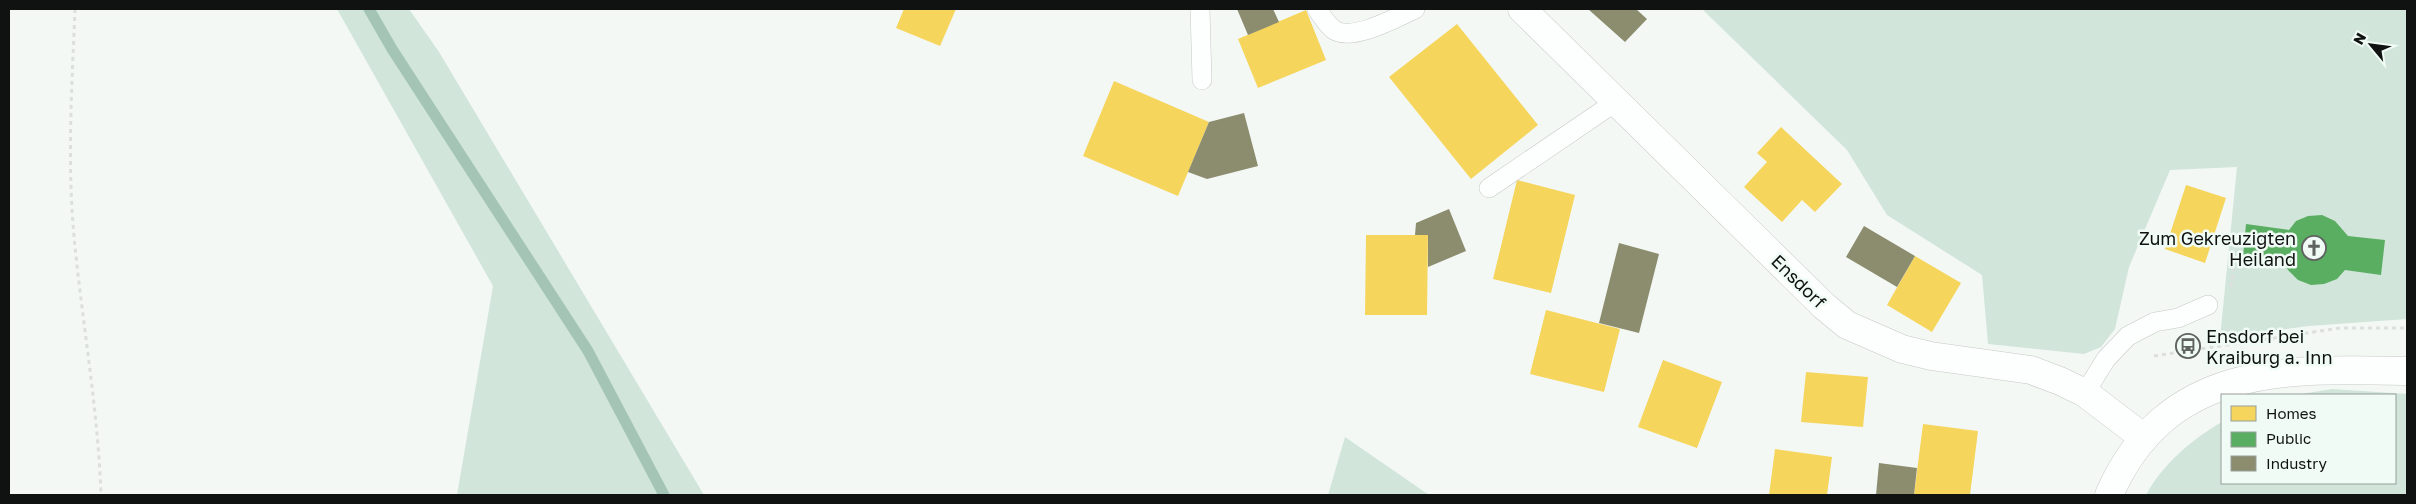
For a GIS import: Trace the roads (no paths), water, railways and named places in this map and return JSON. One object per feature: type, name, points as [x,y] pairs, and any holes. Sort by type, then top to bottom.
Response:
[{"type":"street","name":"Ensdorf","points":[[1522,9],[1824,306],[1847,325],[1902,349],[1931,356],[2031,370],[2085,393],[2144,438]]},
{"type":"street","points":[[2109,495],[2144,438],[2175,409],[2200,395],[2260,376],[2295,370],[2407,371]]},
{"type":"lane","points":[[1200,9],[1202,80]]},
{"type":"lane","points":[[1317,9],[1336,31],[1346,33],[1369,30],[1415,9]]},
{"type":"lane","points":[[1488,188],[1617,101]]},
{"type":"lane","points":[[2085,393],[2106,359],[2128,336],[2155,322],[2178,318],[2208,305]]},
{"type":"waterway","points":[[369,9],[392,49],[588,351],[664,495]]},
{"type":"place","name":"Zum Gekreuzigten Heiland","points":[[2314,248]]},
{"type":"place","name":"Ensdorf bei Kraiburg a. Inn","points":[[2188,346]]}]
